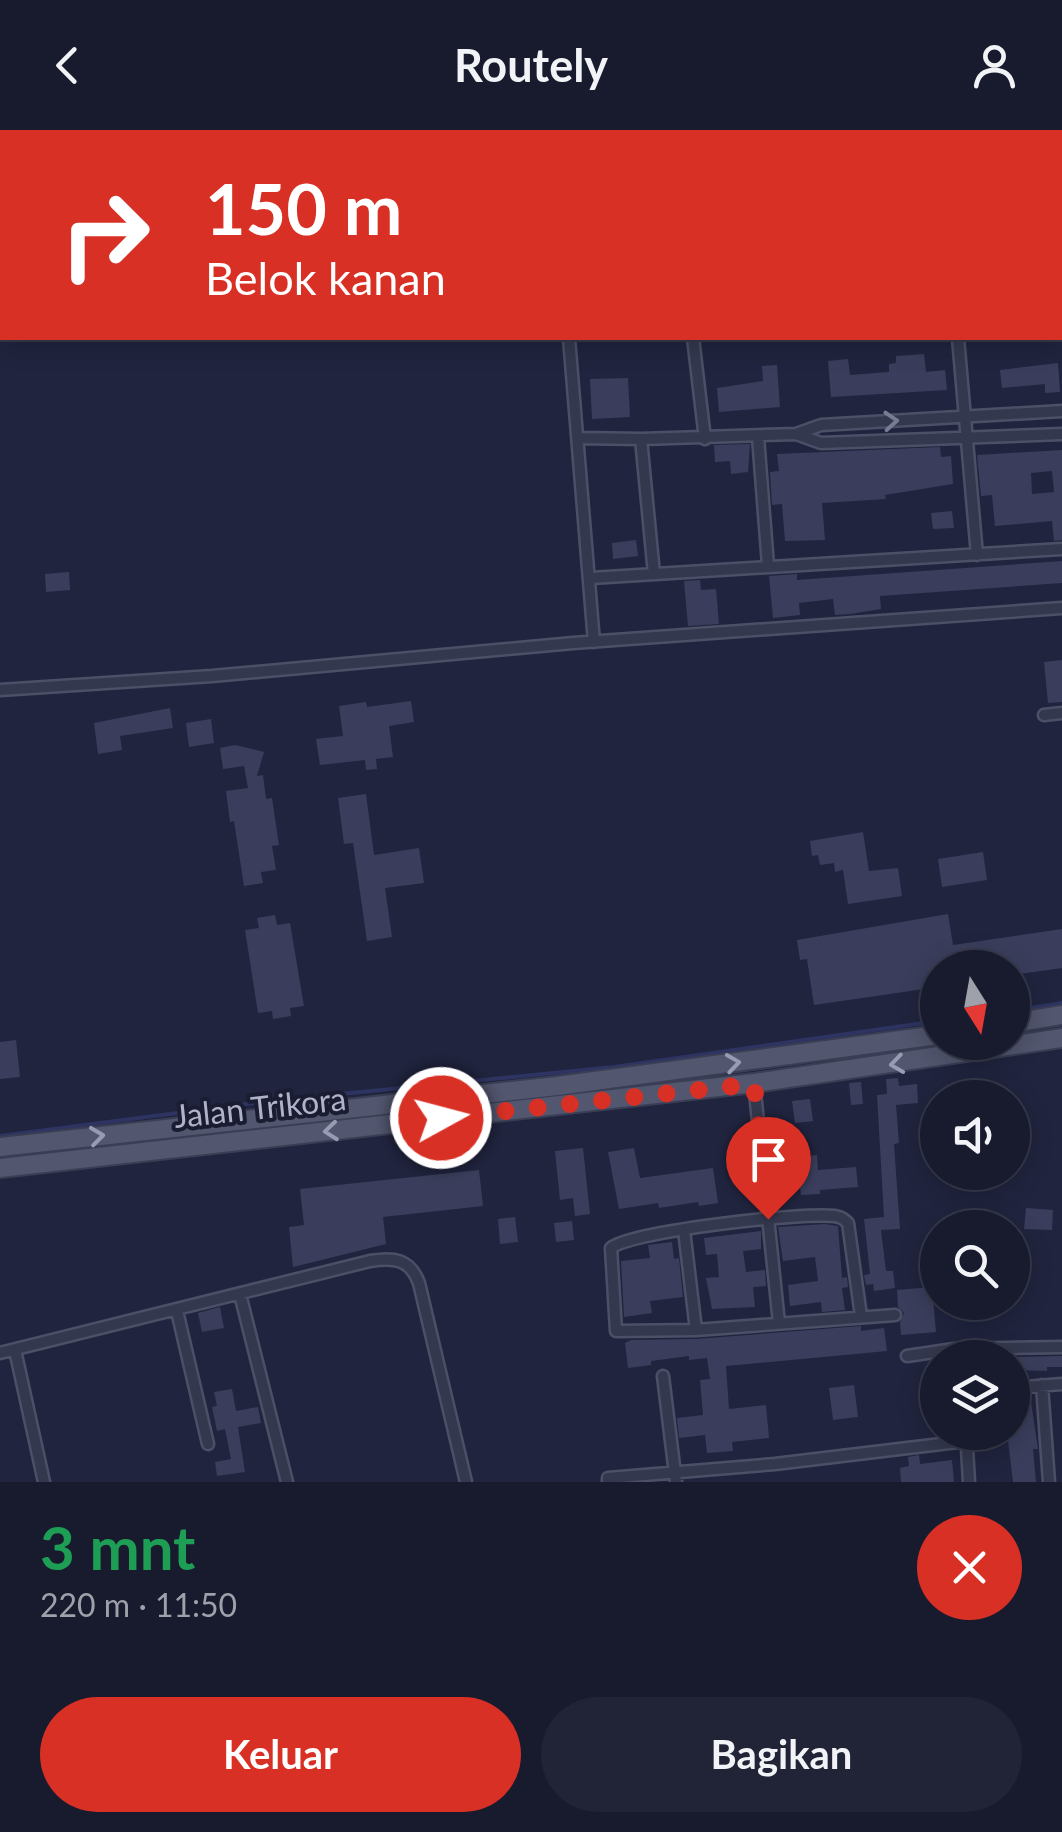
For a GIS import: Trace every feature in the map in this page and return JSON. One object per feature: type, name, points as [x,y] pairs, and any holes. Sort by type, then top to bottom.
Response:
[{"type":"main road","points":[[1030,1021],[1062,1016]]},
{"type":"main road","name":"Jalan Trikora","points":[[0,1147],[557,1086],[920,1036]]},
{"type":"main road","name":"Jalan Trikora","points":[[0,1168],[754,1084],[1062,1038]]},
{"type":"main road","points":[[166,1128],[168,1149]]},
{"type":"street","points":[[569,340],[594,642]]},
{"type":"street","points":[[693,340],[705,439]]},
{"type":"street","points":[[958,340],[978,555]]},
{"type":"street","points":[[579,438],[758,437],[796,434],[821,425],[1062,411]]},
{"type":"street","points":[[796,434],[821,443],[1062,434]]},
{"type":"street","points":[[758,437],[768,565]]},
{"type":"street","points":[[641,439],[654,574]]},
{"type":"street","points":[[591,578],[1062,549]]},
{"type":"street","points":[[0,690],[1062,608]]},
{"type":"street","points":[[1044,715],[1062,713]]},
{"type":"street","points":[[754,1084],[779,1323]]},
{"type":"street","points":[[860,1316],[852,1238],[844,1219],[768,1219],[684,1230],[621,1242],[611,1248],[616,1331],[696,1330],[895,1315]]},
{"type":"street","points":[[684,1230],[696,1330]]},
{"type":"street","points":[[0,1353],[370,1261],[394,1259],[410,1265],[418,1283],[466,1482]]},
{"type":"street","points":[[240,1294],[287,1482]]},
{"type":"street","points":[[177,1311],[208,1444]]},
{"type":"street","points":[[1030,1349],[1062,1347]]},
{"type":"street","points":[[14,1350],[44,1482]]},
{"type":"street","points":[[907,1356],[920,1355]]},
{"type":"street","points":[[663,1376],[676,1477]]},
{"type":"street","points":[[1030,1387],[1062,1384]]},
{"type":"street","points":[[1042,1386],[1049,1482]]},
{"type":"street","points":[[608,1482],[608,1478],[676,1477],[920,1443]]},
{"type":"street","points":[[967,1450],[969,1482]]},
{"type":"building","points":[[924,354],[926,372],[945,370],[947,390],[831,397],[828,361],[848,359],[850,375],[889,372],[889,364],[896,363],[896,356]]},
{"type":"building","points":[[1058,363],[1060,392],[1045,393],[1045,384],[1002,388],[1000,370]]},
{"type":"building","points":[[777,365],[780,407],[719,412],[717,388],[763,381],[762,366]]},
{"type":"building","points":[[628,378],[630,417],[592,419],[590,379]]},
{"type":"building","points":[[750,444],[748,472],[731,474],[730,461],[715,462],[714,445]]},
{"type":"building","points":[[940,447],[941,457],[951,456],[953,484],[885,495],[886,499],[822,503],[825,540],[785,541],[782,504],[772,505],[770,472],[779,471],[777,454]]},
{"type":"building","points":[[1062,450],[1062,540],[1054,541],[1052,521],[995,526],[992,495],[981,496],[977,455]],"holes":[[[1052,471],[1054,492],[1032,494],[1031,473]]]},
{"type":"building","points":[[952,511],[954,528],[933,529],[931,513]]},
{"type":"building","points":[[636,540],[638,556],[613,559],[612,543]]},
{"type":"building","points":[[1062,561],[1062,583],[880,596],[881,609],[850,614],[835,615],[833,599],[799,603],[800,615],[773,618],[769,576],[797,574],[797,580]]},
{"type":"building","points":[[69,572],[70,590],[46,592],[45,574]]},
{"type":"building","points":[[700,580],[701,590],[716,589],[719,624],[688,626],[684,581]]},
{"type":"building","points":[[1062,660],[1062,702],[1048,703],[1044,662]]},
{"type":"building","points":[[411,701],[414,722],[389,726],[393,757],[376,759],[377,769],[366,770],[365,760],[320,765],[316,739],[343,736],[339,706]]},
{"type":"building","points":[[170,708],[173,728],[120,736],[122,750],[98,754],[94,723]]},
{"type":"building","points":[[211,719],[214,743],[189,747],[186,723]]},
{"type":"building","points":[[235,745],[264,752],[257,776],[263,775],[266,799],[272,798],[279,845],[272,846],[276,870],[261,872],[263,883],[244,886],[226,791],[248,788],[244,766],[223,769],[220,748]]},
{"type":"building","points":[[366,794],[374,855],[419,848],[424,883],[385,888],[392,937],[367,941],[353,843],[344,844],[338,798]]},
{"type":"building","points":[[863,832],[869,871],[898,868],[902,896],[848,904],[843,870],[835,872],[834,863],[820,865],[818,855],[812,856],[810,841]]},
{"type":"building","points":[[983,852],[987,880],[942,887],[938,859]]},
{"type":"building","points":[[948,914],[953,945],[1062,929],[1062,968],[1030,972],[1030,950],[920,950],[920,990],[814,1005],[807,959],[800,960],[797,940]]},
{"type":"building","points":[[275,915],[277,925],[290,923],[304,1006],[290,1008],[291,1016],[273,1019],[272,1011],[258,1013],[245,930],[259,928],[257,918]]},
{"type":"building","points":[[16,1040],[20,1077],[0,1079],[0,1042]]},
{"type":"building","points":[[898,1078],[899,1086],[917,1084],[918,1103],[896,1105],[899,1143],[894,1144],[900,1229],[881,1230],[886,1271],[893,1271],[895,1288],[874,1291],[873,1284],[866,1285],[864,1275],[870,1274],[864,1219],[884,1217],[877,1095],[887,1094],[886,1079]]},
{"type":"building","points":[[861,1082],[863,1104],[851,1105],[849,1083]]},
{"type":"building","points":[[810,1099],[813,1121],[795,1123],[792,1101]]},
{"type":"building","points":[[583,1148],[590,1214],[575,1216],[573,1198],[560,1200],[555,1151]]},
{"type":"building","points":[[634,1148],[640,1178],[713,1168],[718,1203],[659,1208],[658,1203],[619,1209],[608,1152]]},
{"type":"building","points":[[817,1155],[818,1170],[856,1167],[858,1187],[801,1195],[797,1157]]},
{"type":"building","points":[[479,1170],[483,1206],[383,1217],[386,1244],[293,1267],[289,1227],[304,1225],[300,1189]]},
{"type":"building","points":[[1026,1208],[1053,1210],[1052,1230],[1030,1229],[1030,1210]]},
{"type":"building","points":[[515,1217],[518,1242],[500,1244],[498,1219]]},
{"type":"building","points":[[572,1221],[574,1240],[556,1242],[554,1223]]},
{"type":"building","points":[[838,1226],[842,1278],[847,1277],[848,1287],[842,1288],[845,1310],[822,1312],[821,1302],[790,1306],[788,1285],[818,1281],[815,1257],[783,1261],[778,1227]]},
{"type":"building","points":[[761,1231],[761,1249],[743,1251],[746,1272],[765,1270],[766,1286],[753,1287],[755,1307],[712,1309],[706,1278],[719,1277],[717,1254],[706,1255],[704,1238]]},
{"type":"building","points":[[672,1242],[674,1259],[679,1258],[683,1297],[650,1301],[652,1313],[624,1317],[621,1261],[650,1258],[648,1245]]},
{"type":"building","points":[[920,1288],[920,1320],[935,1320],[936,1332],[901,1335],[904,1313],[898,1307],[897,1290]]},
{"type":"building","points":[[220,1307],[224,1328],[202,1332],[198,1313]]},
{"type":"building","points":[[861,1326],[861,1331],[884,1328],[887,1351],[726,1366],[729,1409],[766,1405],[769,1438],[732,1442],[733,1451],[707,1453],[705,1435],[679,1438],[677,1418],[703,1415],[700,1380],[710,1379],[707,1358],[689,1360],[689,1356],[628,1368],[625,1343],[631,1340]]},
{"type":"building","points":[[1062,1356],[1062,1367],[1030,1371],[1030,1357]]},
{"type":"building","points":[[854,1385],[858,1417],[833,1420],[829,1388]]},
{"type":"building","points":[[232,1389],[236,1411],[258,1407],[261,1423],[238,1427],[245,1472],[217,1476],[215,1462],[231,1459],[225,1429],[217,1431],[212,1407],[217,1406],[214,1392]]},
{"type":"building","points":[[1030,1395],[1038,1449],[1033,1449],[1036,1482],[1013,1482],[1009,1450],[1030,1450]]},
{"type":"building","points":[[919,1455],[920,1464],[952,1460],[954,1482],[901,1482],[900,1468],[909,1466],[908,1457]]},
{"type":"waterway","points":[[1030,1008],[1062,1003]]},
{"type":"waterway","points":[[0,1136],[270,1101],[614,1067],[920,1024]]},
{"type":"route","points":[[441,1118],[754,1084],[768,1219]]}]
